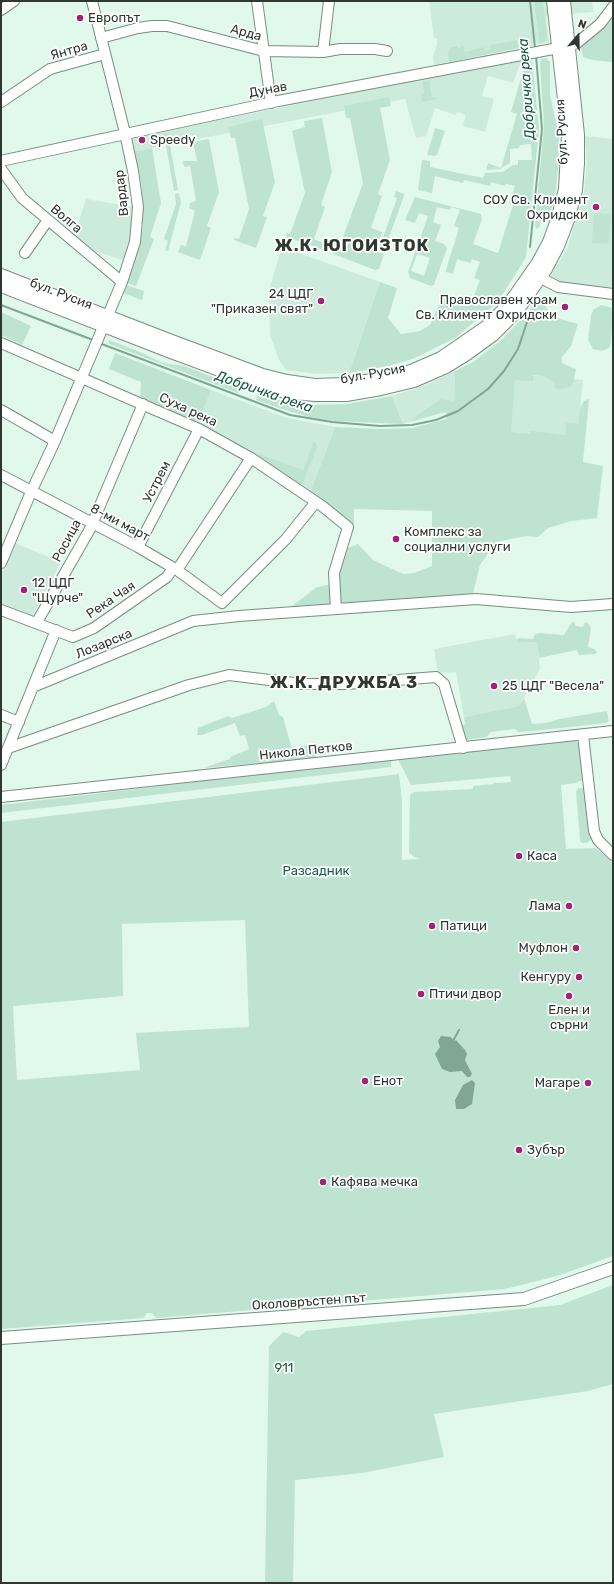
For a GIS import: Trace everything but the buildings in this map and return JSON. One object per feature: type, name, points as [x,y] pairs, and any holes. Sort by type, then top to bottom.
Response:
[{"type":"main road","name":"бул. Русия","points":[[1,286],[260,385],[292,393],[346,395],[382,389],[414,381],[446,367],[468,354],[493,335],[517,311],[541,278],[558,246],[568,220],[576,190],[578,135],[564,46],[553,1]]},
{"type":"main road","name":"бул. Русия","points":[[1,275],[103,324],[263,376],[286,381],[315,384],[345,384],[379,379],[410,371],[441,358],[486,327],[509,304],[525,284],[549,242],[558,217],[565,189],[568,163],[564,1]]},
{"type":"main road","name":"Околовръстен път","points":[[1,1338],[524,1299],[613,1268]]},
{"type":"street","points":[[1,10],[14,1]]},
{"type":"street","name":"Вардар","points":[[81,378],[122,282],[132,255],[138,226],[136,189],[126,132],[92,1]]},
{"type":"street","points":[[258,1],[271,103]]},
{"type":"street","points":[[323,52],[329,1]]},
{"type":"street","points":[[564,46],[577,43],[600,24],[613,7]]},
{"type":"street","name":"Арда","points":[[102,38],[138,28],[167,26],[264,51],[323,52],[340,49],[375,48],[387,51]]},
{"type":"street","name":"Дунав","points":[[1,160],[126,132],[564,46]]},
{"type":"street","name":"Янтра","points":[[1,102],[50,69],[106,54]]},
{"type":"street","name":"Волга","points":[[1,169],[22,198],[122,282]]},
{"type":"street","points":[[25,253],[48,220]]},
{"type":"street","points":[[541,278],[558,287],[613,294]]},
{"type":"street","name":"Суха река","points":[[1,343],[199,429],[252,458],[315,503],[322,506],[348,527],[334,573],[336,609]]},
{"type":"street","points":[[1,563],[81,378]]},
{"type":"street","name":"Росица","points":[[37,622],[77,552],[92,522],[144,404]]},
{"type":"street","points":[[1,410],[55,441]]},
{"type":"street","name":"Устрем","points":[[138,547],[199,429]]},
{"type":"street","name":"Река Чая","points":[[1,610],[37,622],[73,637],[94,628],[167,577],[175,569],[252,458]]},
{"type":"street","name":"8-ми март","points":[[1,475],[138,547],[175,569],[222,603],[286,539],[315,503]]},
{"type":"street","name":"Лозарска","points":[[33,687],[193,621],[239,616],[476,600],[571,607],[613,604]]},
{"type":"street","points":[[1,765],[56,630]]},
{"type":"street","points":[[8,748],[189,685],[230,675],[302,684],[346,684],[436,677],[444,684],[463,748]]},
{"type":"street","points":[[1,715],[19,722]]},
{"type":"street","name":"Никола Петков","points":[[1,797],[583,735],[613,730]]},
{"type":"street","points":[[583,735],[594,831],[598,840],[613,855]]},
{"type":"shaded area","points":[[429,1],[592,1],[593,12],[546,16],[549,42],[434,65],[433,56],[437,45],[437,38],[434,38]]},
{"type":"shaded area","points":[[522,59],[513,83],[488,76],[482,96],[494,99],[485,132],[463,126],[466,115],[457,112],[456,115],[435,108],[426,136],[416,138],[405,99],[135,151],[133,140],[135,137]]},
{"type":"shaded area","name":"СОУ Св. Климент Охридски","points":[[585,136],[613,139],[613,288],[561,282],[551,276],[568,246],[584,192],[587,162]]},
{"type":"shaded area","points":[[86,199],[134,207],[131,241],[125,261],[83,247],[69,235],[77,227]]},
{"type":"shaded area","name":"24 ЦДГ \"Приказен свят\"","points":[[282,247],[380,282],[349,373],[316,374],[286,370],[279,360],[270,335],[269,290]]},
{"type":"shaded area","points":[[455,371],[454,402],[441,400],[436,402],[418,414],[413,420],[403,424],[392,396],[428,384]]},
{"type":"shaded area","points":[[511,373],[583,380],[572,482],[502,475]]},
{"type":"shaded area","points":[[211,390],[287,418],[335,427],[309,495],[198,424]]},
{"type":"shaded area","name":"12 ЦДГ \"Щурче\"","points":[[15,543],[61,562],[32,617],[1,606],[1,575]]},
{"type":"shaded area","name":"25 ЦДГ \"Весела\"","points":[[515,634],[517,643],[537,642],[540,669],[519,706],[464,717],[456,672],[438,673],[434,649]]},
{"type":"shaded area","points":[[441,1036],[451,1037],[454,1041],[456,1040],[465,1050],[467,1054],[465,1060],[472,1074],[470,1077],[467,1077],[462,1071],[450,1072],[442,1069],[435,1054],[440,1047],[438,1041]]},
{"type":"shaded area","points":[[472,1080],[475,1083],[472,1104],[464,1109],[456,1109],[455,1100],[463,1085]]},
{"type":"green space","points":[[534,1],[543,1],[547,36],[546,41],[540,44]]},
{"type":"green space","points":[[613,14],[613,62],[592,60],[583,57],[581,47]]},
{"type":"green space","points":[[517,40],[519,48],[449,62],[448,53],[451,47],[458,46],[458,48],[461,48],[463,45],[465,52],[484,47],[485,51],[491,49],[491,45]]},
{"type":"green space","points":[[546,58],[550,62],[550,96],[559,135],[559,159],[556,188],[550,215],[548,218],[542,217],[540,227],[536,229],[535,225],[544,126],[540,64],[541,59]]},
{"type":"green space","points":[[526,61],[532,61],[539,129],[526,257],[498,302],[455,338],[415,358],[392,365],[349,373],[380,282],[397,288],[388,318],[401,334],[420,331],[430,325],[441,300],[444,298],[457,304],[464,304],[472,301],[480,280],[474,278],[480,262],[472,259],[470,263],[457,259],[453,274],[446,272],[459,228],[454,226],[460,210],[451,207],[450,210],[437,207],[433,222],[441,225],[435,241],[444,244],[447,248],[434,285],[431,286],[410,278],[408,272],[428,216],[419,213],[415,223],[405,220],[415,197],[481,214],[482,219],[473,244],[498,253],[513,205],[509,203],[515,186],[506,184],[505,186],[491,182],[490,186],[464,180],[463,183],[435,176],[432,193],[418,190],[422,160],[430,161],[430,167],[483,178],[485,173],[503,172],[513,165],[518,165],[518,160],[532,160],[531,144],[520,145],[519,148],[510,149],[510,163],[500,169],[486,170],[488,163],[501,168],[517,114],[511,112]],"holes":[[[417,254],[430,258],[424,276],[411,271]]]},
{"type":"green space","points":[[434,79],[429,81],[432,98],[436,97],[437,99],[422,102],[421,94],[424,93],[422,82]]},
{"type":"green space","points":[[389,97],[391,106],[380,108],[390,160],[378,194],[382,196],[371,228],[382,232],[375,251],[384,254],[379,269],[375,270],[333,254],[334,250],[338,251],[363,183],[350,118],[346,118],[344,106]]},
{"type":"green space","points":[[322,118],[332,172],[321,205],[325,207],[314,239],[325,244],[323,249],[321,249],[287,237],[286,233],[290,234],[305,193],[292,131],[305,127],[304,121]]},
{"type":"green space","points":[[262,119],[275,182],[263,216],[267,217],[256,248],[234,240],[234,238],[239,239],[249,209],[235,138],[231,138],[228,127]]},
{"type":"green space","points":[[435,128],[445,131],[437,155],[427,155]]},
{"type":"green space","points":[[167,133],[172,139],[169,140],[178,190],[174,191],[164,134]]},
{"type":"green space","points":[[209,139],[219,192],[207,226],[211,228],[200,260],[178,252],[181,245],[186,246],[195,211],[189,208],[190,203],[196,201],[190,166],[184,167],[183,161],[197,161],[193,142]]},
{"type":"green space","points":[[152,148],[161,203],[150,237],[154,239],[136,286],[127,283],[140,243],[143,226],[142,188],[135,151]]},
{"type":"green space","points":[[396,191],[404,194],[404,196],[384,251],[379,249],[397,198],[394,197]]},
{"type":"green space","points":[[179,193],[181,202],[168,251],[165,250],[168,241],[164,239],[176,204],[175,194]]},
{"type":"green space","points":[[594,213],[611,214],[609,244],[592,243]]},
{"type":"green space","points":[[126,285],[144,291],[142,300],[123,293]]},
{"type":"green space","points":[[541,295],[549,313],[553,317],[578,324],[571,346],[562,357],[562,363],[576,369],[574,379],[571,387],[560,389],[555,388],[555,383],[543,376],[533,375],[533,381],[515,380],[511,432],[530,434],[531,431],[565,435],[566,423],[578,424],[580,408],[584,401],[589,399],[583,462],[603,466],[597,518],[571,521],[548,528],[538,537],[526,536],[496,542],[480,565],[472,597],[292,606],[317,587],[338,583],[343,550],[358,544],[373,560],[403,574],[414,573],[432,566],[432,511],[354,509],[354,527],[309,495],[335,427],[380,429],[412,428],[447,419],[446,412],[405,423],[413,420],[418,414],[441,399],[454,402],[455,371],[473,362],[499,342],[524,317]]},
{"type":"green space","points":[[601,305],[610,307],[613,310],[611,343],[609,348],[602,351],[593,349],[588,340],[593,310]]},
{"type":"green space","points":[[1,312],[31,326],[22,345],[1,335]]},
{"type":"green space","points":[[109,340],[163,363],[184,366],[239,387],[238,393],[109,344]]},
{"type":"green space","points":[[115,353],[211,390],[198,424],[140,399],[141,382],[109,369]]},
{"type":"green space","points":[[257,395],[283,401],[314,405],[347,404],[392,396],[403,424],[333,421],[313,418],[256,400]]},
{"type":"green space","points":[[315,442],[317,447],[303,483],[299,485],[258,458],[259,454],[303,470],[313,443]]},
{"type":"green space","points":[[572,622],[575,622],[575,626],[583,627],[585,622],[589,624],[591,629],[588,647],[597,652],[595,654],[579,655],[577,650],[539,658],[537,642],[517,643],[516,640],[519,638],[533,639],[534,635],[539,633],[564,635]]},
{"type":"green space","points":[[524,698],[532,724],[546,723],[559,719],[607,711],[609,721],[606,723],[534,731],[519,732],[514,729],[491,732],[486,737],[465,740],[461,726],[465,724],[464,717],[519,706]]},
{"type":"green space","points":[[274,701],[279,715],[283,717],[292,749],[311,744],[317,758],[203,768],[230,759],[230,757],[249,749],[245,735],[240,736],[235,723],[202,735],[197,735],[198,728],[228,716],[232,718],[266,707]]},
{"type":"green space","name":"Разсадник","points":[[574,740],[580,744],[583,780],[561,785],[566,849],[596,848],[613,863],[613,1256],[557,1276],[505,1289],[156,1318],[152,1313],[147,1313],[144,1318],[1,1329],[1,822],[399,774],[402,801],[402,860],[421,859],[414,857],[409,853],[410,795],[414,792],[473,789],[473,786],[493,784],[494,782],[511,782],[510,776],[411,785],[398,759]],"holes":[[[245,920],[249,1027],[136,1033],[140,1070],[17,1080],[13,1006],[123,996],[122,924]]]},
{"type":"green space","points":[[388,759],[391,761],[391,767],[1,813],[1,805]]},
{"type":"green space","points":[[579,788],[584,788],[585,791],[592,838],[586,843],[582,843],[580,840],[576,791]]},
{"type":"green space","name":"911","points":[[613,1285],[613,1384],[588,1391],[434,1414],[444,1457],[362,1473],[295,1480],[293,1583],[265,1583],[269,1346],[283,1332],[299,1337],[306,1331],[560,1305]]},
{"type":"waterway","name":"Добричка река","points":[[530,1],[535,48]]},
{"type":"waterway","name":"Добричка река","points":[[530,247],[542,129],[536,55]]},
{"type":"waterway","name":"Добричка река","points":[[1,305],[93,340]]},
{"type":"waterway","name":"Добричка река","points":[[99,343],[290,415],[332,422],[380,426],[412,425],[436,420],[458,411],[488,389],[504,371],[518,349],[529,316]]},
{"type":"waterway","points":[[453,1041],[459,1030]]},
{"type":"place","name":"Европът","points":[[80,18]]},
{"type":"place","name":"Speedy","points":[[142,140]]},
{"type":"place","name":"СОУ Св. Климент Охридски","points":[[596,207]]},
{"type":"place","name":"24 ЦДГ \"Приказен свят\"","points":[[321,301]]},
{"type":"place","name":"Православен храм Св. Климент Охридски","points":[[565,307]]},
{"type":"place","name":"Комплекс за социални услуги","points":[[396,539]]},
{"type":"place","name":"12 ЦДГ \"Щурче\"","points":[[24,590]]},
{"type":"place","name":"25 ЦДГ \"Весела\"","points":[[494,686]]},
{"type":"place","name":"Каса","points":[[519,856]]},
{"type":"place","name":"Лама","points":[[569,906]]},
{"type":"place","name":"Патици","points":[[432,926]]},
{"type":"place","name":"Муфлон","points":[[576,948]]},
{"type":"place","name":"Кенгуру","points":[[579,977]]},
{"type":"place","name":"Птичи двор","points":[[421,994]]},
{"type":"place","name":"Елен и сърни","points":[[569,996]]},
{"type":"place","name":"Енот","points":[[365,1081]]},
{"type":"place","name":"Магаре","points":[[588,1083]]},
{"type":"place","name":"Зубър","points":[[519,1150]]},
{"type":"place","name":"Кафява мечка","points":[[323,1182]]},
{"type":"district","name":"Ж.К. ЮГОИЗТОК","points":[[352,246]]},
{"type":"district","name":"Ж.К. ДРУЖБА 3","points":[[344,683]]}]
